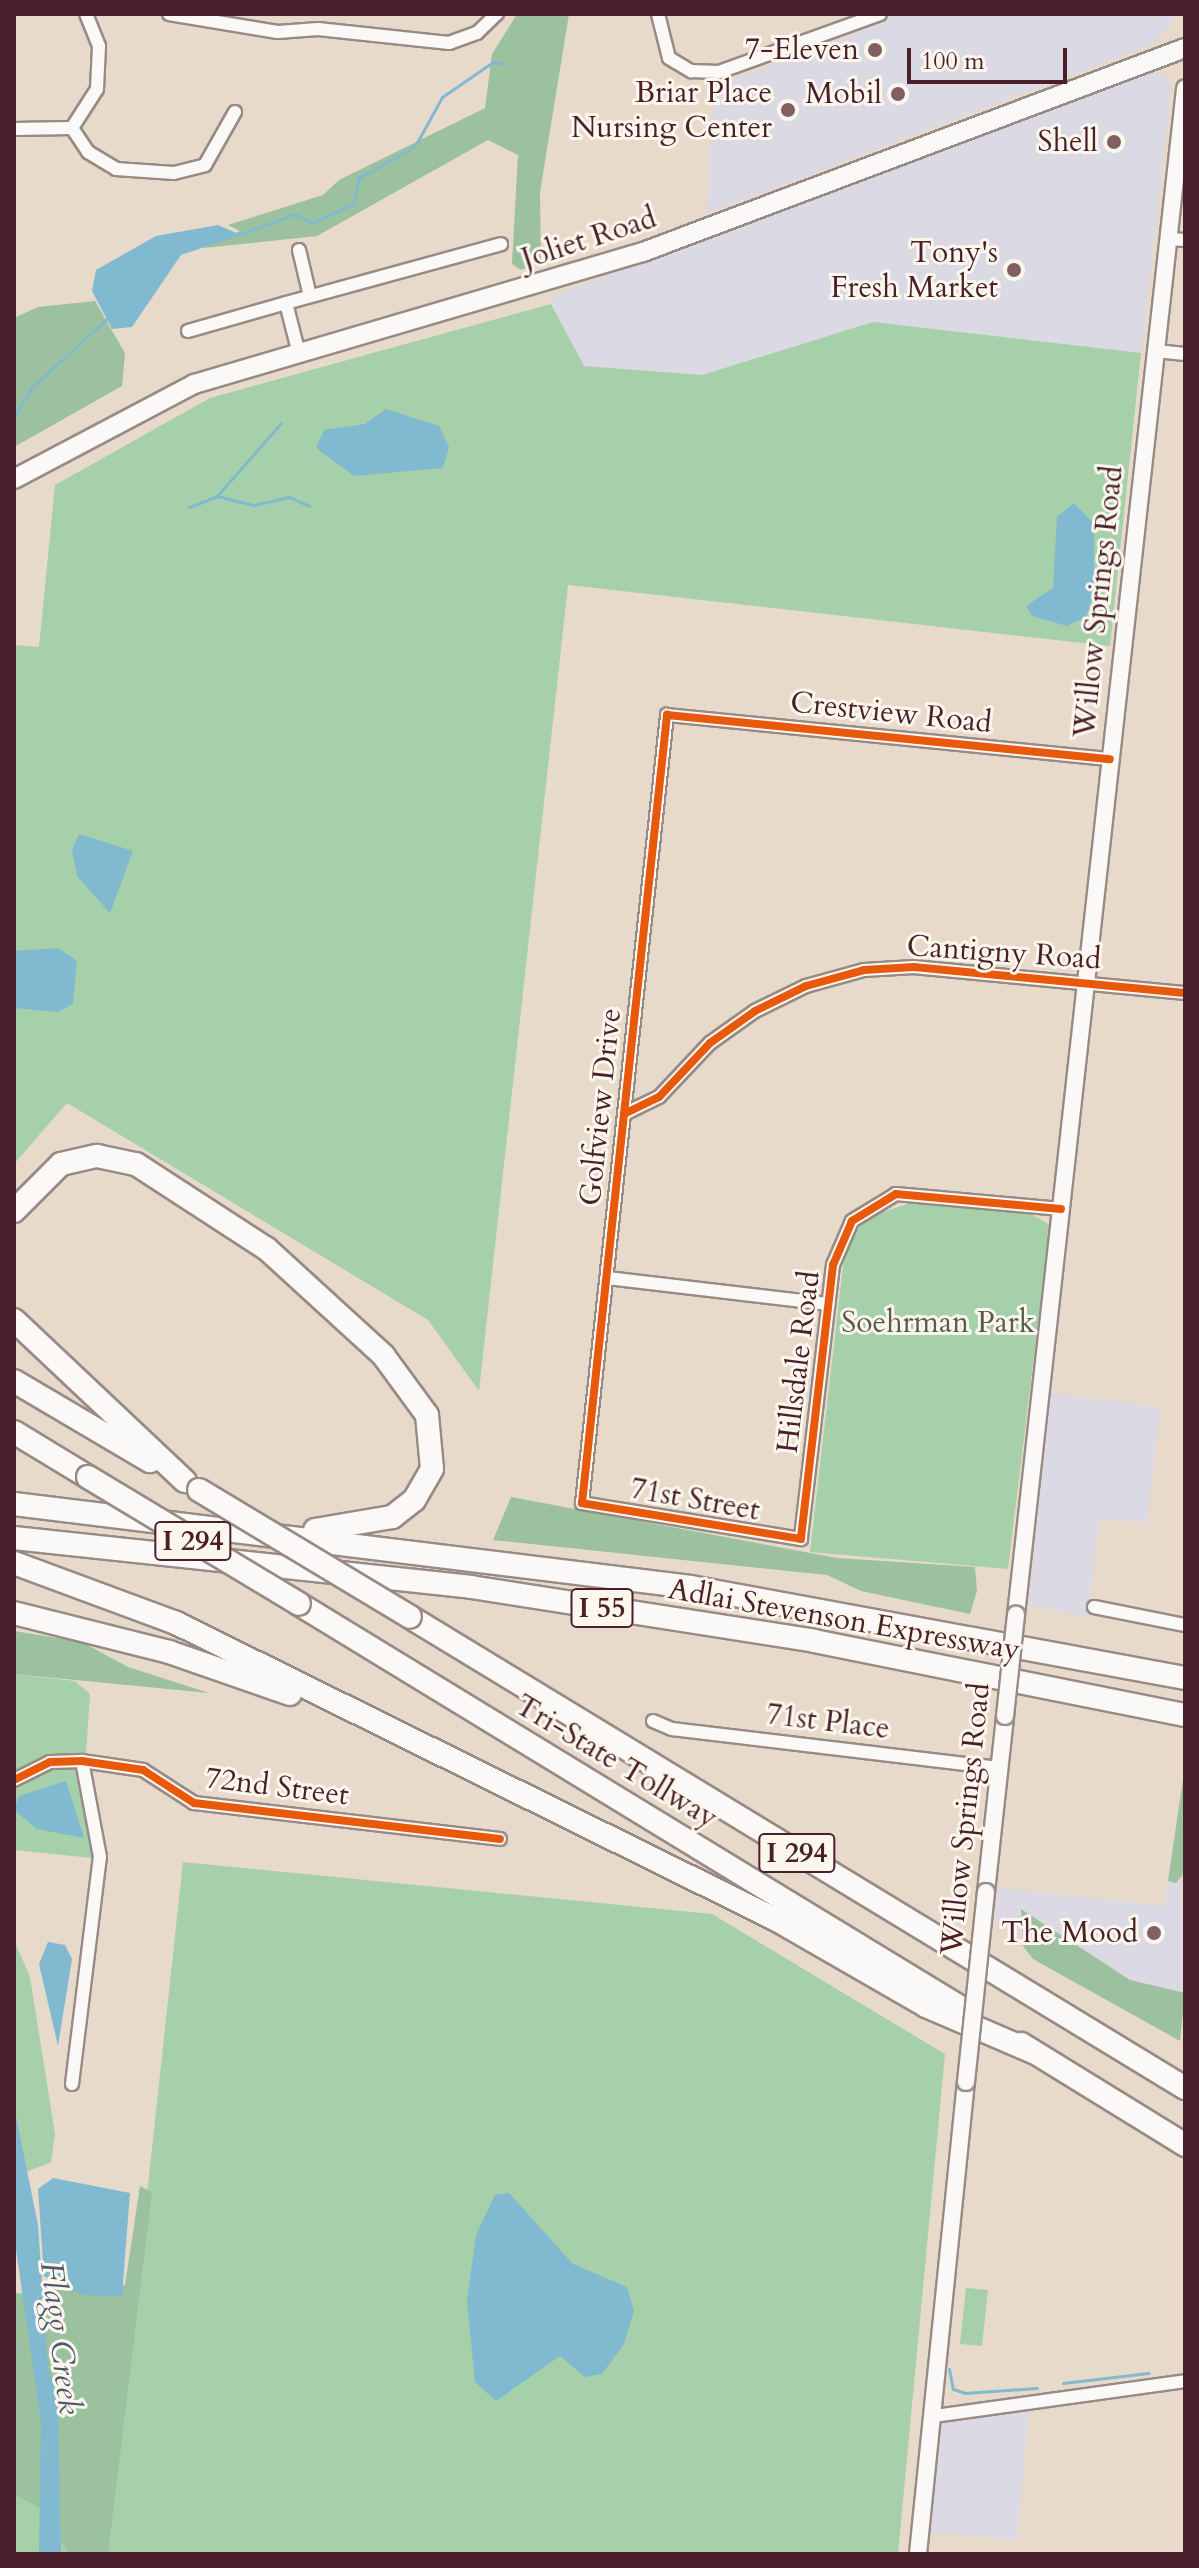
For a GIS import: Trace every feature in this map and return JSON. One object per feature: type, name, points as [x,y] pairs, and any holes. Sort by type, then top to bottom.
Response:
[{"type":"highway","points":[[14,1211],[40,1179],[80,1157],[113,1157],[152,1171],[288,1265],[419,1401],[434,1457],[424,1486],[403,1511],[339,1530],[208,1528]]},
{"type":"highway","points":[[14,1304],[20,1326],[192,1486]]},
{"type":"highway","name":"Tri-State Tollway","points":[[14,1381],[410,1617],[1185,2088]]},
{"type":"highway","name":"Tri-State Tollway","points":[[14,1432],[1185,2145]]},
{"type":"highway","name":"Adlai Stevenson Expressway","points":[[14,1504],[691,1587],[1185,1678]]},
{"type":"highway","name":"Adlai Stevenson Expressway","points":[[14,1538],[471,1587],[814,1641],[1185,1715]]},
{"type":"highway","points":[[14,1563],[176,1623],[385,1729],[775,1919],[926,2006],[1033,2052]]},
{"type":"highway","points":[[14,1613],[169,1652],[385,1729]]},
{"type":"main road","name":"Joliet Road","points":[[14,479],[194,384],[298,350],[472,307],[643,252],[1185,48]]},
{"type":"main road","name":"Willow Springs Road","points":[[918,2554],[999,1768],[1088,983],[1110,759],[1156,351],[1176,240],[1185,88]]},
{"type":"street","points":[[72,128],[97,89],[99,46],[86,14]]},
{"type":"street","points":[[169,14],[278,32],[318,29],[449,43],[477,33],[497,14]]},
{"type":"street","points":[[658,14],[669,58],[691,71],[747,67],[880,14]]},
{"type":"street","points":[[72,128],[88,152],[116,169],[174,173],[205,165],[223,146],[235,112]]},
{"type":"street","points":[[14,129],[72,128]]},
{"type":"street","points":[[188,331],[501,244]]},
{"type":"street","points":[[299,250],[310,296]]},
{"type":"street","points":[[286,303],[298,350]]},
{"type":"street","points":[[1156,351],[1185,354]]},
{"type":"street","name":"Crestview Road","points":[[667,715],[1110,759]]},
{"type":"street","name":"Golfview Drive","points":[[582,1503],[667,715]]},
{"type":"street","name":"Cantigny Road","points":[[624,1114],[659,1097],[710,1043],[755,1011],[806,986],[914,967],[1185,993]]},
{"type":"street","name":"Hillsdale Road","points":[[801,1539],[828,1304],[844,1231],[874,1201],[916,1193],[1061,1209]]},
{"type":"street","points":[[607,1278],[828,1304]]},
{"type":"street","name":"71st Street","points":[[582,1503],[801,1539]]},
{"type":"street","points":[[1094,1607],[1185,1625]]},
{"type":"street","name":"71st Place","points":[[653,1721],[672,1729],[999,1768]]},
{"type":"street","points":[[72,2084],[100,1857],[82,1761]]},
{"type":"street","name":"72nd Street","points":[[14,1780],[50,1762],[82,1761],[143,1770],[194,1803],[500,1839]]},
{"type":"street","points":[[934,2416],[1185,2381]]},
{"type":"shaded area","points":[[884,14],[1177,14],[1153,44],[707,214],[714,86],[848,37]]},
{"type":"shaded area","points":[[1150,73],[1164,73],[1171,87],[1141,353],[873,322],[702,375],[584,366],[551,304],[553,296]]},
{"type":"shaded area","points":[[1049,1393],[1160,1407],[1147,1523],[1100,1519],[1087,1617],[1029,1605]]},
{"type":"shaded area","points":[[1179,1803],[1185,2019],[1177,2027],[989,1915],[992,1887],[1164,1906]]},
{"type":"shaded area","points":[[1029,2411],[1017,2540],[926,2531],[939,2419]]},
{"type":"green space","points":[[517,14],[569,14],[540,192],[541,263],[521,270],[512,264],[518,155],[488,140],[317,236],[204,248],[240,231],[228,225],[323,195],[339,180],[485,108],[492,54]]},
{"type":"green space","points":[[95,301],[125,353],[122,386],[14,447],[14,318],[38,307]]},
{"type":"green space","points":[[551,304],[584,366],[702,375],[873,322],[1141,353],[1110,646],[568,585],[479,1391],[428,1320],[67,1103],[14,1164],[14,645],[39,647],[55,485],[210,398]]},
{"type":"green space","name":"Soehrman Park","points":[[917,1201],[1029,1213],[1050,1225],[1008,1569],[810,1552],[845,1249],[867,1217]]},
{"type":"green space","points":[[511,1497],[837,1558],[975,1567],[977,1591],[970,1614],[861,1591],[827,1575],[493,1540]]},
{"type":"green space","points":[[14,1631],[82,1642],[128,1667],[209,1693],[14,1674]]},
{"type":"green space","points":[[14,1674],[75,1681],[90,1694],[84,1785],[92,1858],[14,1850]]},
{"type":"green space","points":[[1185,1766],[1185,1872],[1176,1883],[1168,1881]]},
{"type":"green space","points":[[183,1862],[712,1914],[945,2054],[898,2554],[14,2554],[14,2293],[135,2305]]},
{"type":"green space","points":[[1021,1909],[1130,1980],[1185,1993],[1180,2041],[1033,1959],[1023,1946]]},
{"type":"green space","points":[[14,1940],[30,1977],[55,2134],[51,2162],[24,2173],[14,2106]]},
{"type":"green space","points":[[140,2186],[152,2192],[108,2554],[69,2554],[40,2508],[14,2494],[14,2293],[50,2296],[49,2281],[62,2289],[125,2285]]},
{"type":"green space","points":[[966,2288],[988,2290],[982,2346],[960,2344]]},
{"type":"water","points":[[218,225],[241,235],[181,255],[132,327],[112,329],[92,291],[96,270],[156,236]]},
{"type":"water","points":[[386,409],[439,426],[449,447],[443,468],[354,476],[316,448],[324,430],[365,424]]},
{"type":"water","points":[[1074,503],[1094,524],[1094,592],[1086,617],[1067,626],[1032,616],[1026,606],[1053,588],[1057,517]]},
{"type":"water","points":[[79,834],[133,851],[110,913],[77,876],[72,850]]},
{"type":"water","points":[[58,948],[77,961],[73,1004],[58,1012],[14,1008],[14,951]]},
{"type":"water","points":[[66,1781],[84,1838],[37,1829],[14,1810],[19,1796]]},
{"type":"water","points":[[48,1942],[65,1945],[72,1959],[58,2046],[39,1964]]},
{"type":"water","points":[[14,2106],[38,2225],[48,2367],[58,2404],[61,2554],[39,2554],[41,2423],[14,2236]]},
{"type":"water","points":[[53,2178],[130,2193],[122,2296],[83,2295],[44,2276],[38,2189]]},
{"type":"water","points":[[509,2193],[573,2264],[627,2287],[634,2311],[624,2344],[602,2374],[585,2377],[560,2356],[496,2401],[475,2382],[467,2301],[476,2235],[495,2195]]},
{"type":"waterway","points":[[237,235],[295,214],[313,223],[353,204],[359,178],[415,146],[442,97],[493,62],[503,64]]},
{"type":"waterway","points":[[14,416],[32,387],[109,317]]},
{"type":"waterway","points":[[217,496],[281,423]]},
{"type":"waterway","points":[[189,507],[217,496],[254,505],[289,497],[309,506]]},
{"type":"waterway","points":[[949,2369],[953,2389],[965,2393],[1037,2388]]},
{"type":"waterway","points":[[1063,2383],[1148,2373]]},
{"type":"cycle path","points":[[1061,1209],[896,1194],[852,1221],[833,1265],[801,1539],[582,1503],[667,715],[1110,759]]},
{"type":"cycle path","points":[[624,1114],[659,1097],[710,1043],[755,1011],[806,986],[864,970],[914,967],[1185,993]]},
{"type":"cycle path","points":[[14,1780],[50,1762],[82,1761],[143,1770],[194,1803],[500,1839]]},
{"type":"place","name":"7-Eleven","points":[[875,50]]},
{"type":"place","name":"Mobil","points":[[898,94]]},
{"type":"place","name":"Briar Place Nursing Center","points":[[788,110]]},
{"type":"place","name":"Shell","points":[[1114,142]]},
{"type":"place","name":"Tony's Fresh Market","points":[[1014,270]]},
{"type":"place","name":"The Mood","points":[[1154,1933]]},
{"type":"water label","name":"Flagg Creek","points":[[60,2338]]}]
